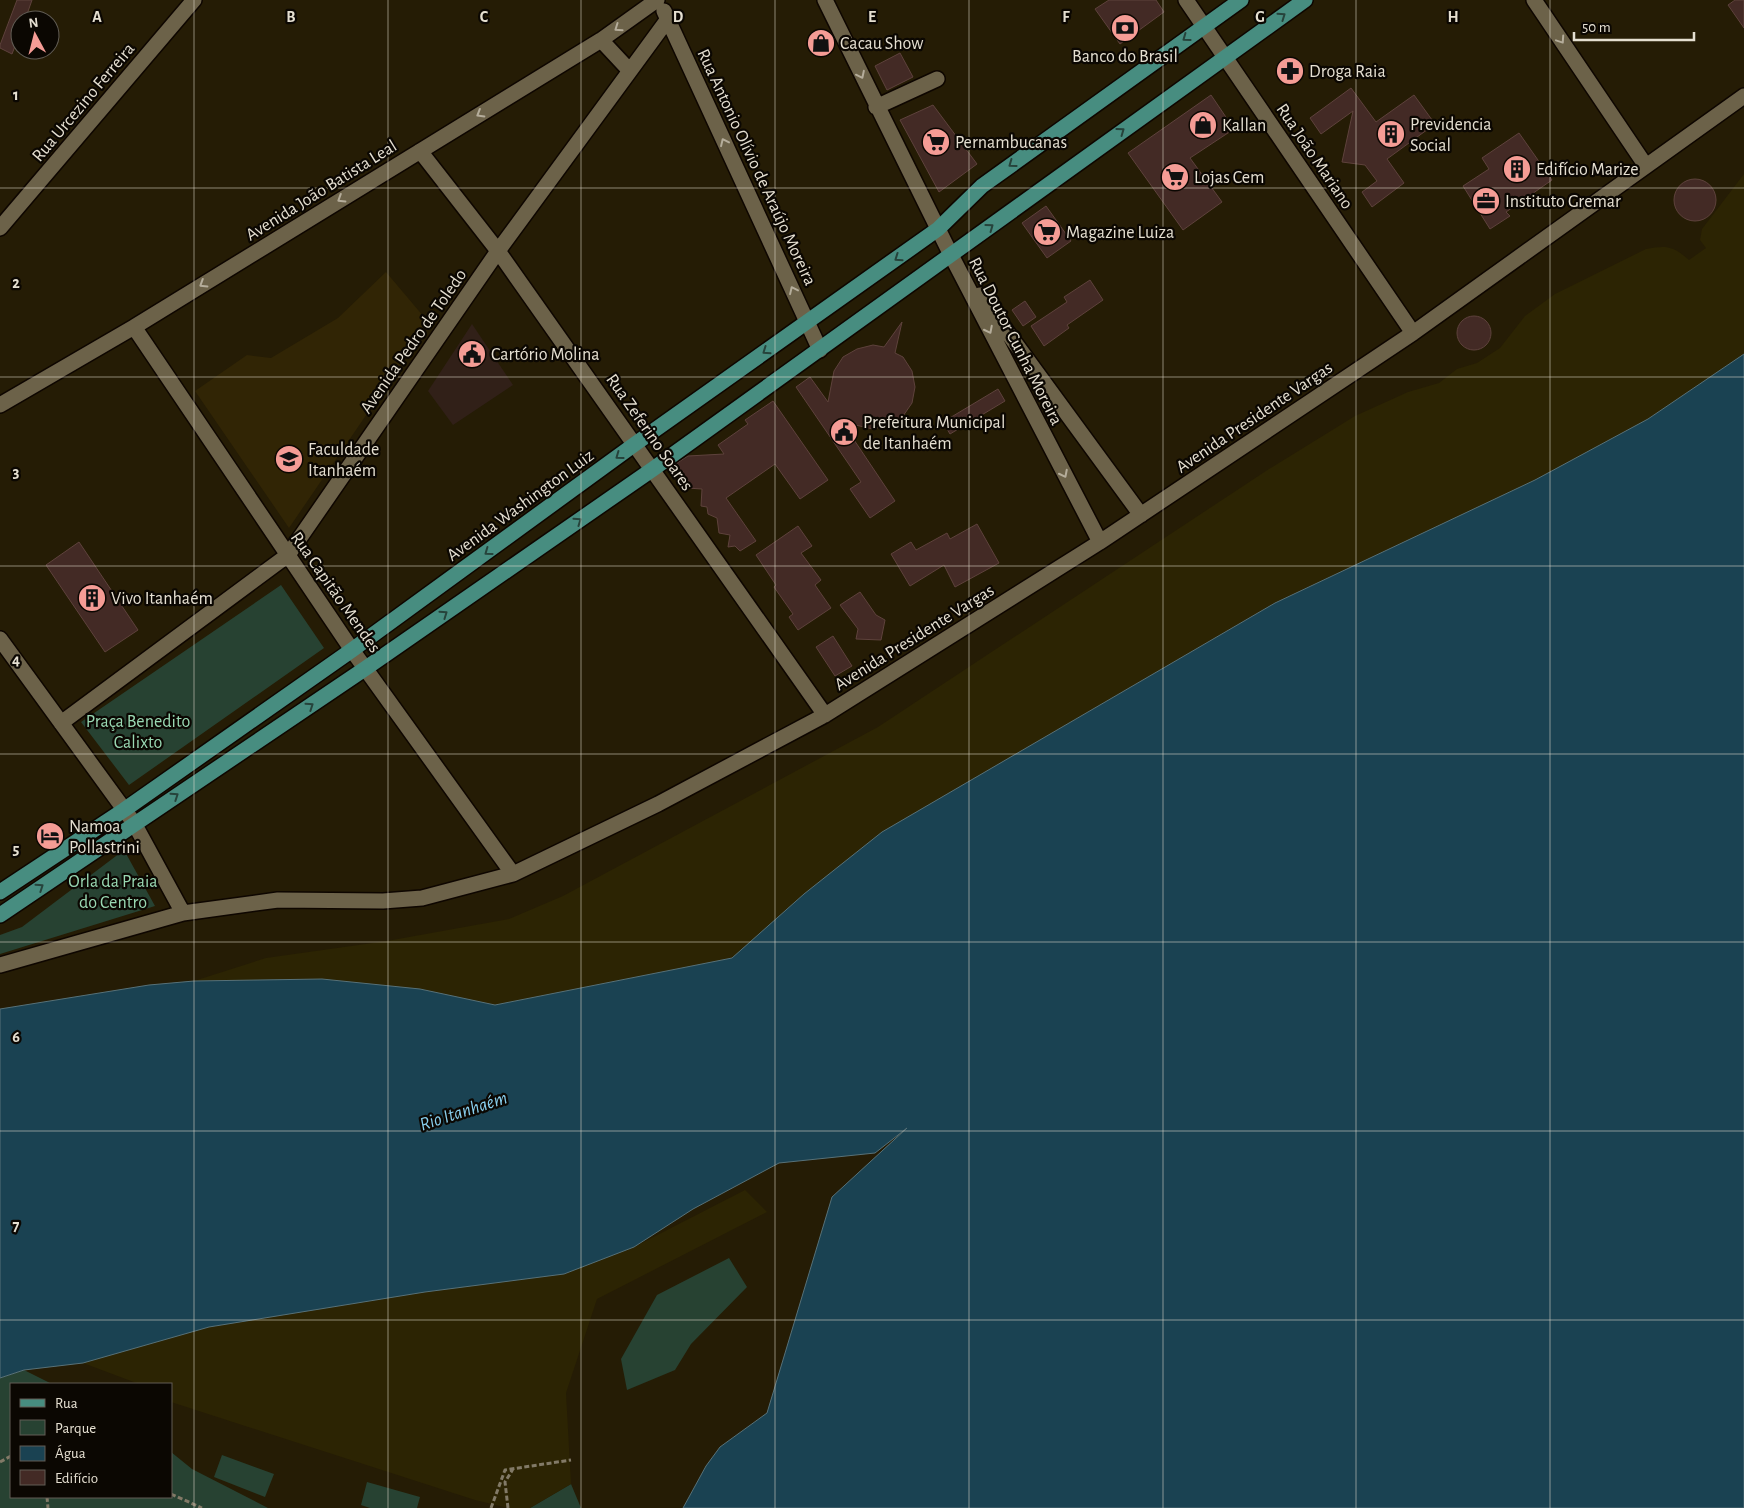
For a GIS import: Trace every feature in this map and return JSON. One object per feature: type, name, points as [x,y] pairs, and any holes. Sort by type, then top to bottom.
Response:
[{"type":"main road","name":"Avenida Washington Luiz","points":[[0,892],[124,810],[352,650],[635,444],[938,230],[982,186],[1241,0]]},
{"type":"main road","points":[[0,915],[366,668],[653,469],[1224,56],[1305,0]]},
{"type":"street","name":"Rua Urcezino Ferreira","points":[[0,228],[194,0]]},
{"type":"street","name":"Rua Antonio Olívio de Araújo Moreira","points":[[658,0],[820,350]]},
{"type":"street","name":"Avenida João Batista Leal","points":[[0,405],[134,327],[601,40],[658,0]]},
{"type":"street","points":[[824,0],[951,255]]},
{"type":"street","name":"Rua João Mariano","points":[[1186,0],[1413,333]]},
{"type":"street","points":[[1534,0],[1646,166]]},
{"type":"street","name":"Avenida Pedro de Toledo","points":[[61,723],[288,555],[498,251],[668,19]]},
{"type":"street","points":[[601,40],[629,70]]},
{"type":"street","points":[[876,107],[937,78]]},
{"type":"street","name":"Avenida Presidente Vargas","points":[[0,965],[183,913],[278,900],[383,901],[422,898],[513,874],[658,804],[825,715],[1100,542],[1413,333],[1744,96]]},
{"type":"street","name":"Rua Zeferino Soares","points":[[420,151],[498,251],[825,715]]},
{"type":"street","name":"Rua Doutor Cunha Moreira","points":[[951,255],[1141,515]]},
{"type":"street","name":"Rua Doutor Cunha Moreira","points":[[951,255],[1100,542]]},
{"type":"street","name":"Rua Capitão Mendes","points":[[134,327],[352,650],[513,874]]},
{"type":"street","points":[[0,639],[134,823],[183,913]]},
{"type":"path","points":[[491,1508],[505,1470],[571,1460]]},
{"type":"path","points":[[508,1508],[505,1482],[513,1469]]},
{"type":"path","points":[[172,1494],[202,1508]]},
{"type":"shaded area","name":"Faculdade Itanhaém","points":[[386,272],[429,323],[289,528],[195,391],[247,355],[271,358],[338,318]]},
{"type":"shaded area","name":"Cartório Molina","points":[[472,324],[513,385],[453,425],[428,391]]},
{"type":"green space","name":"Praça Benedito Calixto","points":[[281,585],[324,648],[129,785],[81,722]]},
{"type":"green space","name":"Orla da Praia do Centro","points":[[124,850],[155,906],[0,954],[0,935],[22,927]]},
{"type":"green space","points":[[729,1258],[747,1287],[691,1344],[675,1370],[627,1390],[621,1359],[657,1295]]},
{"type":"green space","points":[[24,1370],[50,1383],[10,1383],[10,1498],[172,1498],[172,1453],[192,1469],[268,1508],[0,1508],[0,1378]]},
{"type":"green space","points":[[222,1455],[274,1474],[265,1497],[214,1477]]},
{"type":"green space","points":[[367,1482],[420,1497],[417,1508],[370,1508],[361,1505]]},
{"type":"green space","points":[[571,1484],[581,1508],[530,1508]]},
{"type":"sand","points":[[1744,174],[1744,354],[1648,419],[1535,480],[1274,603],[1032,745],[804,894],[732,958],[495,1005],[420,989],[322,979],[194,981],[266,958],[387,941],[509,919],[563,896],[878,727],[1269,469],[1355,416],[1408,392],[1439,383],[1457,369],[1477,363],[1500,348],[1525,316],[1555,294],[1646,249],[1665,247],[1674,249],[1689,260],[1706,248],[1700,240],[1702,229]]},
{"type":"sand","points":[[745,1190],[767,1212],[597,1299],[566,1393],[571,1484],[530,1508],[508,1508],[475,1500],[172,1402],[172,1383],[136,1383],[83,1363],[209,1327],[425,1292],[564,1274],[634,1247]]},
{"type":"water","name":"Rio Itanhaém","points":[[1744,354],[1744,1508],[683,1508],[706,1466],[720,1447],[767,1413],[832,1197],[907,1128],[875,1153],[779,1163],[693,1209],[634,1247],[564,1274],[425,1292],[209,1327],[83,1363],[24,1370],[0,1378],[0,1009],[149,985],[194,981],[322,979],[420,989],[495,1005],[732,958],[804,894],[882,832],[1275,603],[1535,480],[1648,419]]},
{"type":"building","points":[[17,0],[32,0],[28,10],[13,10]]},
{"type":"building","name":"Banco do Brasil","points":[[1109,0],[1156,0],[1164,12],[1120,44],[1095,9]]},
{"type":"building","points":[[1735,0],[1744,0],[1744,28],[1728,5]]},
{"type":"building","points":[[10,19],[10,53],[0,48]]},
{"type":"building","points":[[900,53],[913,77],[887,90],[875,66]]},
{"type":"building","points":[[1351,88],[1376,122],[1414,95],[1435,124],[1387,159],[1404,183],[1372,207],[1362,192],[1377,181],[1365,165],[1342,162],[1353,111],[1321,134],[1310,118]]},
{"type":"building","name":"Lojas Cem","points":[[1211,95],[1234,129],[1190,158],[1222,202],[1183,230],[1128,153]]},
{"type":"building","name":"Pernambucanas","points":[[933,105],[977,164],[939,192],[900,120]]},
{"type":"building","name":"Edifício Marize","points":[[1519,133],[1552,180],[1506,212],[1510,216],[1490,229],[1463,186],[1489,169],[1482,158]]},
{"type":"building","points":[[1695,179],[1710,185],[1716,200],[1710,215],[1695,221],[1680,215],[1674,200],[1680,185]]},
{"type":"building","name":"Magazine Luiza","points":[[1046,206],[1071,241],[1047,258],[1022,223]]},
{"type":"building","points":[[1090,280],[1103,300],[1067,325],[1069,328],[1044,346],[1031,326],[1067,302],[1064,297]]},
{"type":"building","points":[[1025,301],[1036,317],[1023,326],[1012,310]]},
{"type":"building","points":[[1474,316],[1481,317],[1486,321],[1490,326],[1490,340],[1486,345],[1481,349],[1474,350],[1467,349],[1462,345],[1458,340],[1457,333],[1458,326],[1462,321],[1467,317]]},
{"type":"building","points":[[902,322],[895,353],[903,357],[912,371],[915,387],[912,403],[903,416],[889,425],[873,429],[842,422],[895,501],[870,518],[850,489],[861,482],[796,387],[810,377],[828,402],[834,371],[843,357],[857,349],[873,345],[884,347]]},
{"type":"building","points":[[998,389],[1005,401],[950,434],[943,422]]},
{"type":"building","points":[[773,401],[828,480],[800,499],[775,464],[726,498],[756,541],[740,551],[735,546],[728,547],[730,535],[719,533],[717,518],[708,514],[707,507],[701,506],[702,489],[687,488],[689,481],[682,478],[683,471],[675,470],[677,463],[688,456],[724,454],[718,445],[748,424],[745,420]]},
{"type":"building","points":[[977,524],[999,563],[955,587],[944,565],[910,586],[891,554],[911,542],[916,550],[947,533],[950,539]]},
{"type":"building","points":[[798,526],[812,546],[801,553],[821,580],[815,585],[831,608],[798,630],[789,617],[793,614],[774,587],[776,585],[756,555]]},
{"type":"building","name":"Vivo Itanhaém","points":[[79,542],[138,630],[105,652],[46,565]]},
{"type":"building","points":[[860,592],[876,615],[885,620],[881,640],[856,639],[858,629],[840,605]]},
{"type":"building","points":[[833,636],[852,666],[835,676],[816,647]]},
{"type":"place","name":"Banco do Brasil","points":[[1125,28]]},
{"type":"place","name":"Cacau Show","points":[[821,43]]},
{"type":"place","name":"Droga Raia","points":[[1290,71]]},
{"type":"place","name":"Kallan","points":[[1203,125]]},
{"type":"place","name":"Previdencia Social","points":[[1391,134]]},
{"type":"place","name":"Pernambucanas","points":[[936,142]]},
{"type":"place","name":"Edifício Marize","points":[[1517,169]]},
{"type":"place","name":"Lojas Cem","points":[[1175,177]]},
{"type":"place","name":"Instituto Gremar","points":[[1486,201]]},
{"type":"place","name":"Magazine Luiza","points":[[1047,232]]},
{"type":"place","name":"Cartório Molina","points":[[472,354]]},
{"type":"place","name":"Prefeitura Municipal de Itanhaém","points":[[844,432]]},
{"type":"place","name":"Faculdade Itanhaém","points":[[289,459]]},
{"type":"place","name":"Vivo Itanhaém","points":[[92,598]]},
{"type":"place","name":"Namoa Pollastrini","points":[[50,836]]}]
